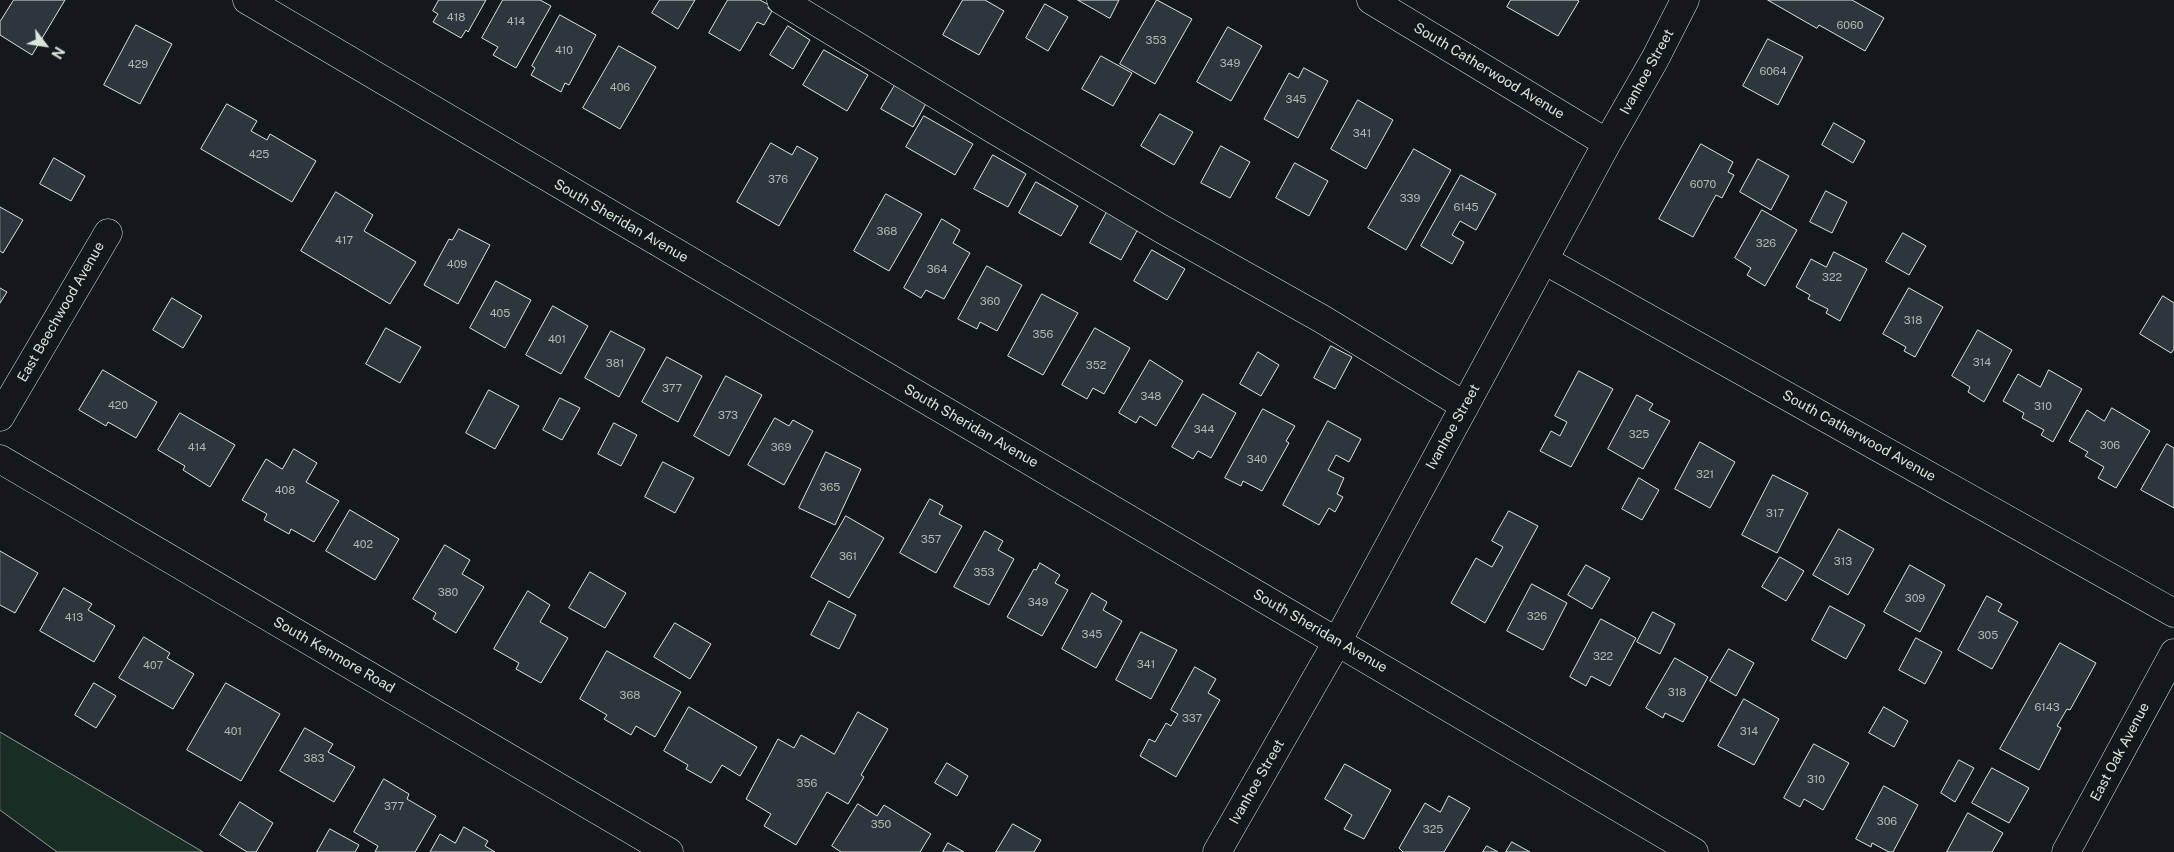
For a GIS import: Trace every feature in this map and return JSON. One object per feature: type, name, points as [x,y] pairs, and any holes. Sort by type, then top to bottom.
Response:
[{"type":"street","name":"South Sheridan Avenue","points":[[247,0],[1694,852]]},
{"type":"street","points":[[781,0],[1001,134],[1160,228],[1322,319],[1464,406]]},
{"type":"street","name":"South Catherwood Avenue","points":[[1370,0],[1607,143]]},
{"type":"street","name":"Ivanhoe Street","points":[[1216,852],[1337,642],[1607,143],[1655,59],[1685,0]]},
{"type":"street","name":"East Beechwood Avenue","points":[[0,417],[108,233]]},
{"type":"street","name":"South Catherwood Avenue","points":[[1544,260],[2174,613]]},
{"type":"street","name":"South Kenmore Road","points":[[0,459],[669,852]]},
{"type":"street","name":"East Oak Avenue","points":[[2066,852],[2174,653]]},
{"type":"green space","points":[[0,732],[203,852],[57,852],[0,810]]},
{"type":"building","points":[[14,0],[65,0],[32,55],[0,35],[0,22]]},
{"type":"building","points":[[439,0],[486,0],[468,32],[466,30],[461,38],[433,22],[438,14],[433,11]]},
{"type":"building","points":[[503,0],[540,0],[551,6],[516,68],[493,55],[498,47],[482,38]]},
{"type":"building","points":[[660,0],[695,0],[678,29],[652,13]]},
{"type":"building","points":[[728,0],[760,0],[769,5],[768,8],[772,11],[764,25],[757,22],[740,51],[709,33]]},
{"type":"building","points":[[963,0],[985,0],[1004,11],[979,55],[943,35]]},
{"type":"building","points":[[1078,0],[1119,0],[1110,18]]},
{"type":"building","points":[[1157,0],[1192,19],[1155,84],[1120,64]]},
{"type":"building","points":[[1511,0],[1579,1],[1558,36],[1507,7]]},
{"type":"building","points":[[1768,0],[1852,0],[1884,18],[1865,51],[1819,25],[1817,28]]},
{"type":"building","points":[[1045,4],[1068,17],[1048,51],[1026,38]]},
{"type":"building","points":[[560,15],[596,35],[569,85],[565,83],[561,92],[531,75],[535,68],[532,66]]},
{"type":"building","points":[[136,25],[172,44],[140,104],[104,85]]},
{"type":"building","points":[[788,26],[810,40],[793,69],[770,55]]},
{"type":"building","points":[[1228,27],[1262,46],[1231,101],[1197,82]]},
{"type":"building","points":[[1768,39],[1803,57],[1778,105],[1743,86]]},
{"type":"building","points":[[619,46],[656,67],[620,129],[583,108]]},
{"type":"building","points":[[824,50],[868,75],[847,111],[803,85]]},
{"type":"building","points":[[1101,56],[1132,73],[1113,106],[1082,89]]},
{"type":"building","points":[[1304,68],[1328,81],[1298,138],[1264,119],[1289,73],[1298,78]]},
{"type":"building","points":[[898,80],[929,98],[913,127],[881,109]]},
{"type":"building","points":[[1358,100],[1393,120],[1366,169],[1331,149]]},
{"type":"building","points":[[227,104],[257,121],[251,131],[267,140],[270,134],[316,161],[292,202],[201,149]]},
{"type":"building","points":[[1160,114],[1193,132],[1174,165],[1141,146]]},
{"type":"building","points":[[924,116],[973,144],[955,175],[906,147]]},
{"type":"building","points":[[1834,123],[1865,141],[1853,163],[1822,145]]},
{"type":"building","points":[[771,143],[792,155],[797,146],[818,158],[779,226],[737,202]]},
{"type":"building","points":[[1701,144],[1733,162],[1728,172],[1734,175],[1722,198],[1716,195],[1693,237],[1659,219]]},
{"type":"building","points":[[1221,146],[1250,162],[1230,198],[1201,183]]},
{"type":"building","points":[[1414,149],[1451,170],[1406,250],[1368,228]]},
{"type":"building","points":[[993,155],[1026,174],[1008,207],[974,189]]},
{"type":"building","points":[[54,158],[85,176],[71,201],[40,184]]},
{"type":"building","points":[[1758,159],[1789,176],[1771,210],[1740,192]]},
{"type":"building","points":[[1295,163],[1328,181],[1309,216],[1276,198]]},
{"type":"building","points":[[1461,175],[1496,194],[1476,230],[1460,221],[1452,235],[1464,242],[1452,264],[1421,246]]},
{"type":"building","points":[[1036,182],[1078,206],[1061,236],[1019,213]]},
{"type":"building","points":[[1826,191],[1847,202],[1832,233],[1810,222]]},
{"type":"building","points":[[336,192],[373,215],[364,231],[416,262],[390,304],[301,251]]},
{"type":"building","points":[[886,194],[922,214],[889,271],[854,251]]},
{"type":"building","points":[[0,207],[23,220],[3,253],[0,251]]},
{"type":"building","points":[[1762,210],[1797,230],[1765,286],[1747,275],[1751,268],[1735,258]]},
{"type":"building","points":[[1107,212],[1138,229],[1121,260],[1090,243]]},
{"type":"building","points":[[942,219],[960,230],[953,243],[970,253],[944,299],[926,290],[921,298],[904,288]]},
{"type":"building","points":[[459,229],[490,245],[458,304],[424,285],[449,239],[452,240]]},
{"type":"building","points":[[1903,233],[1926,246],[1909,275],[1886,262]]},
{"type":"building","points":[[1152,250],[1185,269],[1167,300],[1134,281]]},
{"type":"building","points":[[1834,252],[1867,269],[1840,321],[1826,313],[1828,309],[1808,299],[1810,295],[1796,287],[1811,259],[1826,267]]},
{"type":"building","points":[[987,266],[1022,285],[997,331],[980,322],[977,329],[958,319]]},
{"type":"building","points":[[496,281],[531,300],[505,348],[470,328]]},
{"type":"building","points":[[0,288],[7,292],[0,303]]},
{"type":"building","points":[[1909,288],[1943,307],[1915,357],[1904,351],[1906,347],[1883,334]]},
{"type":"building","points":[[1042,294],[1078,313],[1043,375],[1008,356]]},
{"type":"building","points":[[2163,296],[2174,303],[2174,349],[2171,353],[2140,334]]},
{"type":"building","points":[[172,298],[202,316],[183,348],[153,330]]},
{"type":"building","points":[[553,306],[588,326],[561,374],[526,355]]},
{"type":"building","points":[[386,328],[421,347],[400,383],[366,364]]},
{"type":"building","points":[[1095,328],[1130,348],[1104,394],[1093,388],[1087,399],[1062,385]]},
{"type":"building","points":[[1978,330],[2012,350],[1984,402],[1968,392],[1970,387],[1952,376]]},
{"type":"building","points":[[611,331],[645,349],[619,397],[585,378]]},
{"type":"building","points":[[1331,346],[1352,357],[1335,389],[1314,378]]},
{"type":"building","points":[[1258,352],[1279,365],[1261,396],[1240,384]]},
{"type":"building","points":[[667,357],[702,376],[678,422],[642,402]]},
{"type":"building","points":[[1150,360],[1183,381],[1156,426],[1140,416],[1136,423],[1119,413]]},
{"type":"building","points":[[103,370],[157,402],[136,438],[108,422],[106,426],[79,410]]},
{"type":"building","points":[[2049,370],[2082,389],[2053,442],[2041,435],[2044,430],[2022,418],[2024,413],[2003,401],[2018,374],[2040,387]]},
{"type":"building","points":[[1579,371],[1613,389],[1571,467],[1540,451],[1551,431],[1560,436],[1567,422],[1555,416]]},
{"type":"building","points":[[726,376],[762,395],[729,456],[694,436]]},
{"type":"building","points":[[489,390],[519,406],[495,449],[466,433]]},
{"type":"building","points":[[1203,394],[1236,413],[1211,458],[1198,451],[1193,459],[1172,447]]},
{"type":"building","points":[[1637,395],[1653,404],[1649,410],[1670,421],[1643,469],[1608,449]]},
{"type":"building","points":[[560,398],[580,408],[562,440],[543,430]]},
{"type":"building","points":[[2112,408],[2150,431],[2116,488],[2098,478],[2104,467],[2085,456],[2088,452],[2069,441],[2087,410],[2104,421]]},
{"type":"building","points":[[1263,409],[1295,426],[1286,441],[1289,443],[1262,491],[1243,481],[1241,486],[1225,478]]},
{"type":"building","points":[[180,413],[235,445],[210,487],[183,470],[185,466],[158,450]]},
{"type":"building","points":[[775,418],[789,426],[793,420],[813,431],[784,485],[748,465]]},
{"type":"building","points":[[1328,421],[1361,439],[1349,462],[1336,455],[1328,470],[1344,478],[1337,494],[1343,497],[1335,512],[1329,508],[1319,525],[1283,505]]},
{"type":"building","points":[[614,423],[637,435],[621,466],[598,454]]},
{"type":"building","points":[[1700,442],[1735,462],[1710,508],[1675,489]]},
{"type":"building","points":[[2167,444],[2174,448],[2174,508],[2141,490]]},
{"type":"building","points":[[294,449],[317,463],[306,482],[339,501],[314,542],[291,529],[289,534],[264,520],[267,514],[242,500],[266,459],[282,469]]},
{"type":"building","points":[[826,452],[861,469],[835,525],[799,508]]},
{"type":"building","points":[[663,462],[694,478],[675,513],[645,497]]},
{"type":"building","points":[[1773,475],[1808,493],[1777,553],[1742,535]]},
{"type":"building","points":[[1639,478],[1659,490],[1642,520],[1622,509]]},
{"type":"building","points":[[930,499],[943,506],[939,514],[962,526],[936,573],[900,553]]},
{"type":"building","points":[[350,510],[399,539],[375,580],[326,551]]},
{"type":"building","points":[[1509,511],[1538,526],[1485,623],[1451,603],[1476,558],[1492,567],[1503,547],[1492,541]]},
{"type":"building","points":[[846,516],[884,538],[849,598],[811,577]]},
{"type":"building","points":[[1839,529],[1874,549],[1848,595],[1813,575]]},
{"type":"building","points":[[985,531],[1003,541],[998,550],[1014,559],[989,605],[954,587]]},
{"type":"building","points":[[445,545],[470,560],[462,574],[484,587],[456,633],[433,619],[436,613],[413,599]]},
{"type":"building","points":[[0,551],[38,573],[15,613],[0,605]]},
{"type":"building","points":[[1780,557],[1804,571],[1786,601],[1762,587]]},
{"type":"building","points":[[1040,563],[1060,575],[1055,583],[1068,590],[1042,636],[1007,617],[1034,569],[1036,570]]},
{"type":"building","points":[[1586,565],[1610,578],[1592,609],[1568,595]]},
{"type":"building","points":[[1910,565],[1945,585],[1920,632],[1884,612]]},
{"type":"building","points":[[590,572],[626,593],[605,628],[569,608]]},
{"type":"building","points":[[1532,584],[1567,603],[1543,650],[1507,631]]},
{"type":"building","points":[[64,588],[92,604],[88,610],[115,626],[94,662],[40,631]]},
{"type":"building","points":[[528,591],[550,605],[540,622],[568,638],[541,683],[516,669],[519,663],[494,649]]},
{"type":"building","points":[[1092,593],[1107,602],[1103,610],[1122,621],[1096,668],[1062,649]]},
{"type":"building","points":[[1987,596],[2002,604],[1998,611],[2018,622],[1992,669],[1958,650]]},
{"type":"building","points":[[829,601],[856,615],[839,649],[811,635]]},
{"type":"building","points":[[1830,606],[1865,625],[1846,659],[1812,640]]},
{"type":"building","points":[[1653,612],[1675,624],[1660,654],[1637,642]]},
{"type":"building","points":[[1601,619],[1636,638],[1610,686],[1591,676],[1586,686],[1570,677]]},
{"type":"building","points":[[675,623],[711,644],[690,679],[654,657]]},
{"type":"building","points":[[1141,632],[1177,650],[1151,699],[1116,680]]},
{"type":"building","points":[[144,637],[170,653],[167,658],[194,674],[173,709],[119,678]]},
{"type":"building","points":[[1916,638],[1942,652],[1925,684],[1899,670]]},
{"type":"building","points":[[2060,643],[2096,663],[2070,710],[2067,709],[2057,726],[2061,728],[2039,770],[2000,749]]},
{"type":"building","points":[[1729,649],[1754,663],[1736,696],[1710,681]]},
{"type":"building","points":[[607,651],[681,692],[655,737],[636,726],[631,735],[604,719],[607,715],[580,699]]},
{"type":"building","points":[[1675,658],[1708,677],[1683,722],[1665,713],[1663,718],[1646,708]]},
{"type":"building","points":[[1195,667],[1216,679],[1208,693],[1220,700],[1176,777],[1140,756],[1149,739],[1155,742],[1166,723],[1171,726],[1178,714],[1171,710]]},
{"type":"building","points":[[94,683],[116,696],[96,728],[75,715]]},
{"type":"building","points":[[226,683],[280,714],[241,781],[187,750]]},
{"type":"building","points":[[1744,699],[1779,719],[1754,765],[1718,746]]},
{"type":"building","points":[[689,707],[757,747],[740,776],[722,765],[711,783],[686,769],[688,765],[664,751]]},
{"type":"building","points":[[1884,707],[1908,721],[1894,747],[1869,733]]},
{"type":"building","points":[[858,712],[888,729],[861,775],[864,777],[848,804],[827,792],[796,845],[764,826],[771,814],[746,799],[778,739],[794,748],[801,735],[834,754]]},
{"type":"building","points":[[305,728],[333,744],[328,752],[355,767],[334,802],[280,771]]},
{"type":"building","points":[[1814,744],[1849,763],[1823,810],[1804,799],[1800,807],[1784,798]]},
{"type":"building","points":[[1959,760],[1974,768],[1955,802],[1941,793]]},
{"type":"building","points":[[947,763],[968,776],[957,796],[935,783]]},
{"type":"building","points":[[1345,764],[1391,790],[1364,839],[1344,829],[1352,815],[1325,799]]},
{"type":"building","points":[[1992,768],[2029,788],[2009,823],[1972,803]]},
{"type":"building","points":[[384,779],[409,794],[407,799],[436,816],[415,852],[375,852],[378,846],[354,832]]},
{"type":"building","points":[[1884,786],[1918,805],[1893,852],[1889,852],[1872,843],[1871,847],[1856,839]]},
{"type":"building","points":[[1449,796],[1470,808],[1444,852],[1403,852],[1399,848],[1425,803],[1440,812]]},
{"type":"building","points":[[240,802],[273,823],[256,852],[247,852],[220,835]]},
{"type":"building","points":[[858,804],[877,816],[884,805],[931,834],[920,852],[841,852],[832,846]]},
{"type":"building","points":[[1968,813],[2003,833],[1992,852],[1947,852]]},
{"type":"building","points":[[1013,824],[1041,840],[1034,852],[996,852]]},
{"type":"building","points":[[464,827],[488,841],[485,846],[495,852],[430,852],[440,834],[455,843]]},
{"type":"building","points":[[330,829],[359,845],[355,852],[317,852]]},
{"type":"building","points":[[1512,842],[1530,852],[1506,852]]},
{"type":"building","points":[[948,843],[964,852],[943,852]]},
{"type":"building","points":[[1487,846],[1498,852],[1483,852]]}]
